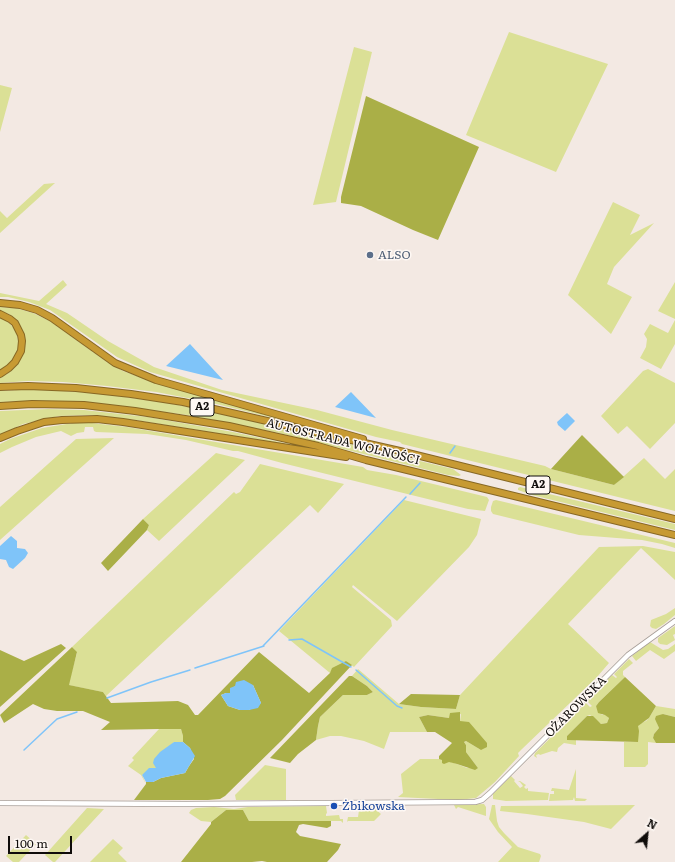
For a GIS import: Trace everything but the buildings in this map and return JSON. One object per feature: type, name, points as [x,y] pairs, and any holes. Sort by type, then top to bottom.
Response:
[{"type":"highway","points":[[0,303],[20,305],[37,310],[52,318],[115,362],[156,380],[400,451]]},
{"type":"highway","points":[[0,314],[10,319],[15,324],[21,335],[22,341],[21,351],[15,362],[0,374]]},
{"type":"highway","name":"AUTOSTRADA WOLNOŚCI","points":[[0,387],[51,387],[131,394],[202,407],[400,451],[675,519]]},
{"type":"highway","name":"AUTOSTRADA WOLNOŚCI","points":[[0,406],[32,404],[84,405],[142,412],[244,429],[675,535]]},
{"type":"highway","points":[[0,438],[44,422],[97,419],[305,452],[366,460]]},
{"type":"main road","name":"OŻAROWSKA","points":[[0,803],[469,803],[482,800],[490,794],[624,659],[675,621]]},
{"type":"green space","points":[[509,32],[608,64],[556,172],[466,135]]},
{"type":"green space","points":[[354,47],[372,52],[336,202],[313,205]]},
{"type":"green space","points":[[0,85],[12,88],[0,132]]},
{"type":"green space","points":[[366,96],[479,147],[438,240],[361,206],[341,203],[341,197]]},
{"type":"green space","points":[[55,183],[0,233],[0,211],[7,218],[44,184]]},
{"type":"green space","points":[[613,202],[640,215],[630,235],[654,223],[614,267],[607,284],[632,297],[611,334],[568,295]]},
{"type":"green space","points":[[63,280],[67,285],[46,304],[67,313],[108,341],[154,367],[222,390],[317,410],[392,430],[545,466],[551,469],[614,485],[644,458],[665,479],[675,469],[675,511],[402,444],[400,442],[376,437],[150,372],[117,357],[50,310],[29,302],[8,297],[0,297],[0,293],[39,301]]},
{"type":"green space","points":[[675,282],[675,319],[658,311]]},
{"type":"green space","points":[[0,307],[16,308],[33,313],[50,321],[107,362],[123,371],[154,382],[294,423],[208,402],[156,392],[63,382],[28,381],[0,383],[0,377],[7,374],[16,366],[20,359],[23,352],[24,337],[22,329],[16,320],[9,314],[0,311]]},
{"type":"green space","points":[[0,317],[6,320],[16,330],[19,346],[16,356],[10,364],[0,372]]},
{"type":"green space","points":[[675,320],[675,344],[661,369],[640,358],[646,347],[647,339],[644,334],[650,324],[668,333]]},
{"type":"green space","points":[[648,369],[675,383],[675,423],[650,449],[627,426],[618,434],[601,416],[643,371]]},
{"type":"green space","points":[[33,389],[97,393],[168,403],[238,417],[453,469],[461,475],[448,475],[279,433],[187,415],[97,403],[54,401],[0,402],[0,391]]},
{"type":"green space","points":[[48,409],[84,410],[148,417],[233,432],[298,446],[135,420],[92,415],[59,416],[23,424],[0,435],[0,411]]},
{"type":"green space","points":[[73,423],[92,423],[127,427],[363,467],[367,470],[396,475],[487,497],[489,500],[485,511],[468,509],[238,451],[186,440],[147,434],[96,432],[94,431],[93,427],[85,427],[84,432],[71,436],[61,431],[36,437],[0,453],[0,444],[10,439],[42,428]]},
{"type":"green space","points":[[582,435],[624,477],[614,485],[551,469]]},
{"type":"green space","points":[[114,438],[0,540],[0,507],[76,439]]},
{"type":"green space","points":[[216,453],[245,460],[159,541],[147,530],[149,525],[143,519]]},
{"type":"green space","points":[[260,464],[344,484],[318,513],[310,505],[106,696],[103,692],[68,685],[77,653],[72,647],[234,492],[236,494],[240,492]]},
{"type":"green space","points":[[520,487],[675,524],[675,530],[532,495],[518,490]]},
{"type":"green space","points":[[404,500],[481,519],[477,535],[469,547],[397,621],[353,585],[352,587],[391,620],[392,626],[354,667],[346,661],[330,673],[279,631]]},
{"type":"green space","points":[[496,500],[675,543],[675,548],[642,540],[579,535],[493,514],[491,507],[493,501]]},
{"type":"green space","points":[[143,519],[149,525],[147,530],[108,571],[101,563]]},
{"type":"green space","points":[[643,546],[675,552],[675,580],[641,548],[568,624],[609,663],[597,677],[518,753],[519,756],[495,782],[476,798],[458,800],[398,797],[403,793],[401,774],[420,759],[442,759],[467,768],[478,768],[466,752],[466,745],[464,742],[466,741],[481,750],[460,721],[461,714],[449,718],[428,715],[419,717],[427,732],[390,732],[384,749],[364,741],[341,736],[330,736],[316,740],[320,717],[343,695],[367,695],[373,692],[352,676],[358,669],[399,704],[456,709],[460,695],[599,547]]},
{"type":"green space","points":[[675,608],[675,615],[664,624],[656,629],[650,626],[651,620],[666,614]]},
{"type":"green space","points":[[675,626],[675,634],[673,635],[675,640],[667,645],[660,644],[658,642],[658,638]]},
{"type":"green space","points":[[650,642],[663,650],[668,649],[675,644],[675,651],[664,659],[650,650],[636,661],[632,656]]},
{"type":"green space","points":[[61,644],[66,648],[0,707],[0,650],[24,661]]},
{"type":"green space","points":[[72,647],[77,652],[69,685],[103,692],[111,703],[178,701],[188,705],[195,715],[198,715],[259,652],[309,693],[330,673],[332,668],[346,661],[352,665],[282,740],[225,796],[220,799],[134,800],[146,782],[153,782],[161,778],[185,773],[194,759],[190,748],[183,742],[181,729],[101,730],[110,722],[83,711],[57,711],[44,709],[33,704],[4,723],[0,715]],"holes":[[[253,685],[261,703],[249,710],[240,710],[228,706],[221,695],[231,693],[235,686]]]},
{"type":"green space","points":[[629,659],[633,663],[623,671],[623,675],[625,677],[596,706],[602,715],[605,714],[609,718],[607,723],[601,724],[590,715],[587,716],[567,736],[567,740],[576,740],[576,745],[564,743],[558,748],[557,752],[552,751],[539,754],[536,755],[537,758],[534,756],[535,753],[586,703],[590,707],[592,706],[587,701],[612,675],[616,678],[617,677],[614,674]]},
{"type":"green space","points":[[349,676],[352,676],[367,686],[373,692],[367,695],[343,695],[320,717],[316,740],[298,754],[290,763],[270,758]]},
{"type":"green space","points":[[625,677],[656,706],[649,718],[638,726],[638,742],[567,740],[567,736],[587,716],[593,716],[601,724],[607,723],[609,718],[598,713],[596,706]]},
{"type":"green space","points":[[411,694],[460,695],[456,709],[399,704]]},
{"type":"green space","points":[[656,706],[675,709],[675,717],[663,714],[657,723],[659,728],[654,734],[653,738],[656,743],[648,742],[648,764],[645,767],[624,767],[624,742],[638,742],[637,726],[649,718]]},
{"type":"green space","points":[[460,712],[460,721],[469,722],[487,743],[487,747],[481,750],[466,741],[464,742],[466,745],[466,752],[478,768],[475,770],[449,762],[444,764],[442,763],[439,756],[452,743],[435,732],[427,732],[419,717],[428,715],[449,718],[450,713]]},
{"type":"green space","points":[[663,714],[675,717],[675,743],[656,743],[653,738],[654,734],[659,728],[655,719],[656,716]]},
{"type":"green space","points":[[159,729],[181,729],[183,742],[174,742],[156,768],[142,775],[146,784],[141,775],[128,766],[134,760],[132,758]]},
{"type":"green space","points":[[265,765],[286,769],[286,800],[236,800],[235,795]]},
{"type":"green space","points":[[576,769],[576,798],[587,799],[585,801],[575,801],[574,797],[573,800],[549,801],[550,794],[554,794],[554,791],[551,791],[552,788],[569,790]]},
{"type":"green space","points":[[511,776],[520,788],[523,786],[520,782],[518,782],[520,781],[526,785],[524,787],[526,789],[528,788],[528,791],[549,793],[548,800],[506,801],[493,799],[493,794]]},
{"type":"green space","points":[[484,804],[486,807],[486,816],[458,807],[456,809],[454,805]]},
{"type":"green space","points":[[492,805],[495,805],[499,827],[518,847],[540,854],[541,856],[539,862],[498,862],[512,847],[498,832],[489,819]]},
{"type":"green space","points":[[635,805],[611,829],[584,822],[500,811],[501,806]]},
{"type":"green space","points":[[326,806],[326,816],[339,815],[340,819],[343,819],[343,823],[341,821],[249,821],[243,810],[226,810],[211,822],[201,821],[189,813],[191,810],[196,808],[214,807],[234,809],[248,807]]},
{"type":"green space","points":[[365,806],[373,807],[381,814],[374,821],[347,822],[348,817],[358,817],[359,810]]},
{"type":"green space","points":[[87,808],[104,809],[55,862],[53,862],[45,855]]},
{"type":"green space","points":[[226,810],[243,810],[249,821],[331,821],[331,826],[327,828],[303,824],[299,825],[296,832],[300,836],[341,844],[338,850],[327,862],[181,862],[211,822]]},
{"type":"green space","points":[[26,835],[36,844],[19,862],[13,862],[6,856]]},
{"type":"green space","points":[[113,839],[123,848],[118,853],[127,862],[90,862]]},
{"type":"water","points":[[190,344],[223,380],[166,366]]},
{"type":"water","points":[[351,392],[376,418],[335,407]]},
{"type":"water","points":[[567,413],[575,421],[565,431],[558,425],[557,422]]},
{"type":"water","points":[[11,536],[17,541],[17,548],[25,549],[28,553],[25,558],[13,569],[9,567],[6,560],[0,559],[0,546]]},
{"type":"water","points":[[244,680],[253,685],[261,703],[258,708],[240,710],[228,706],[221,695],[230,693],[230,688],[235,686],[236,682]]},
{"type":"water","points":[[174,742],[183,742],[190,748],[195,756],[185,773],[161,778],[153,782],[146,782],[142,775],[149,768],[156,768],[153,763],[154,759],[160,752]]},
{"type":"waterway","points":[[450,453],[455,446]]},
{"type":"waterway","points":[[410,494],[420,483]]},
{"type":"waterway","points":[[263,646],[406,497]]},
{"type":"waterway","points":[[289,640],[302,639],[351,667]]},
{"type":"waterway","points":[[195,668],[264,646]]},
{"type":"waterway","points":[[107,698],[190,670]]},
{"type":"waterway","points":[[356,670],[397,706],[402,708]]},
{"type":"waterway","points":[[24,750],[57,719],[77,712]]},
{"type":"place","name":"ALSO","points":[[370,255]]},
{"type":"place","name":"Żbikowska","points":[[334,806]]}]
